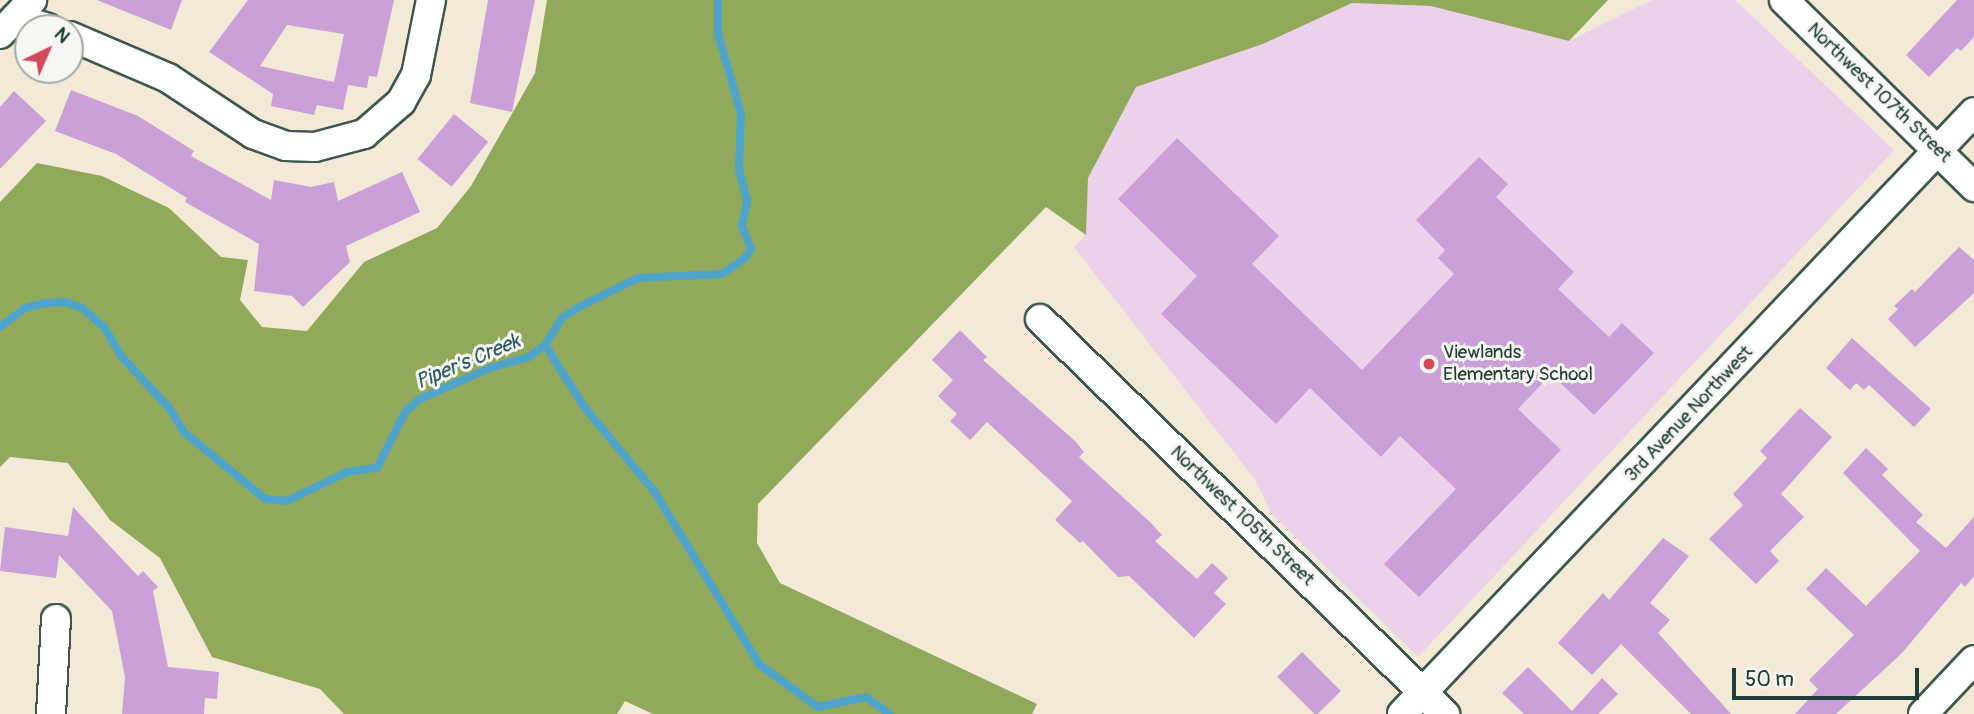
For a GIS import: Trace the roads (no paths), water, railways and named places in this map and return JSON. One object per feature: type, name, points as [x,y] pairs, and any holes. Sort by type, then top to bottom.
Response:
[{"type":"street","points":[[84,42],[169,78],[253,134],[286,146],[315,147],[364,134],[401,102],[416,75],[431,0]]},
{"type":"street","name":"Northwest 107th Street","points":[[1784,0],[1974,187]]},
{"type":"street","name":"3rd Avenue Northwest","points":[[1402,714],[1974,112]]},
{"type":"street","name":"Northwest 105th Street","points":[[1040,319],[1445,714]]},
{"type":"street","points":[[51,714],[57,619]]},
{"type":"street","points":[[1923,714],[1974,660]]},
{"type":"waterway","name":"Piper's Creek","points":[[0,327],[25,308],[45,303],[65,302],[82,308],[104,327],[122,357],[169,408],[184,432],[265,499],[287,501],[347,472],[377,468],[405,412],[420,399],[490,368],[529,357],[545,345],[562,318],[579,307],[638,278],[722,274],[745,258],[751,249],[742,225],[747,201],[739,168],[741,114],[718,34],[718,0]]},
{"type":"waterway","points":[[545,345],[585,408],[654,491],[760,665],[818,707],[866,697],[889,714]]},
{"type":"place","name":"Viewlands Elementary School","points":[[1429,364]]}]
